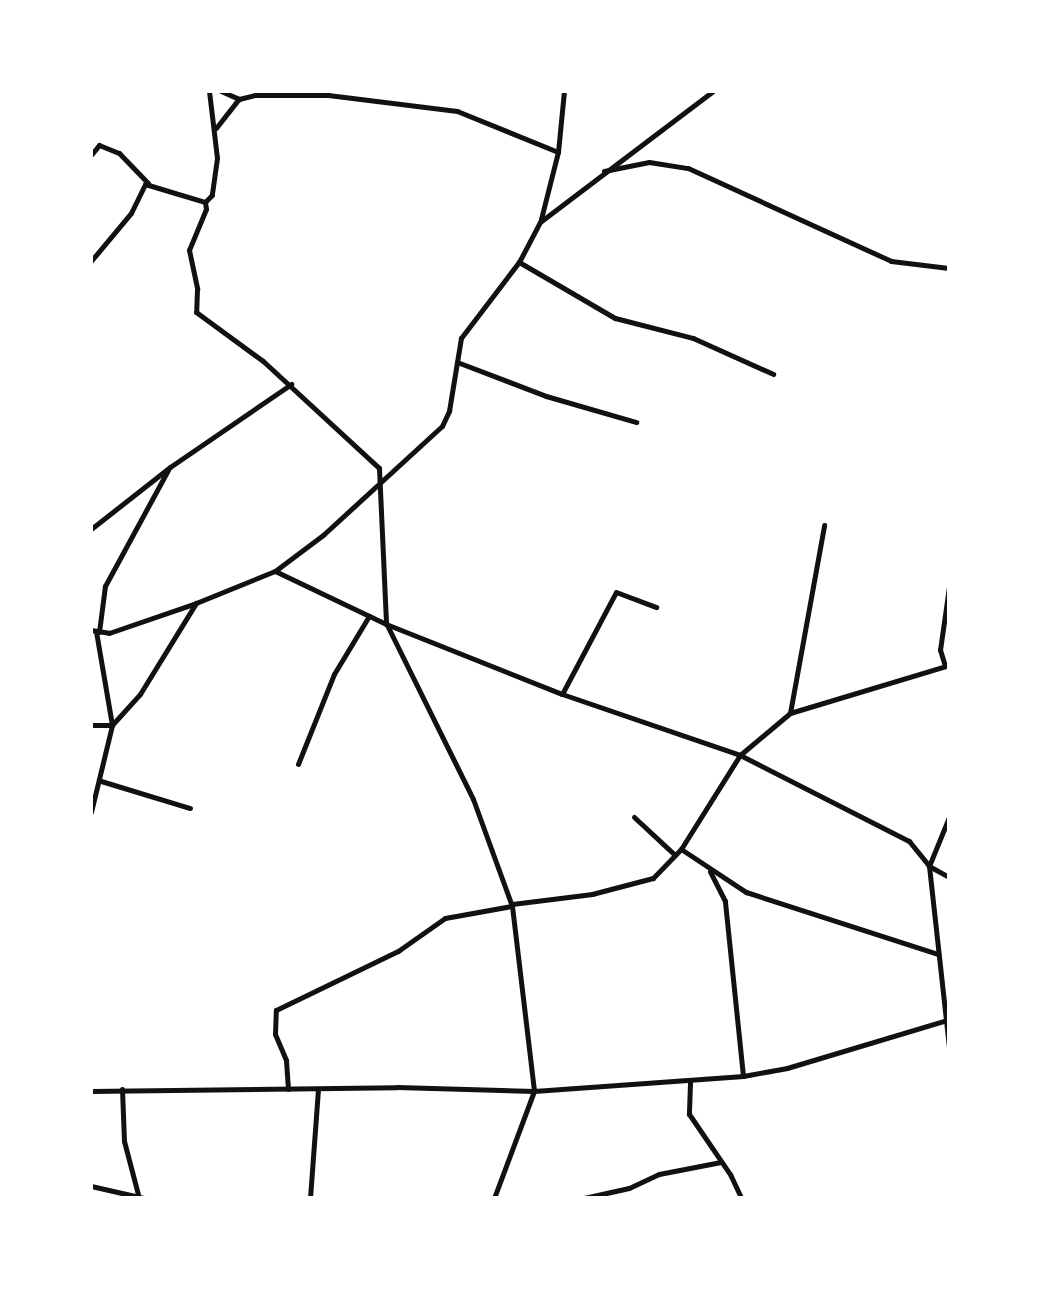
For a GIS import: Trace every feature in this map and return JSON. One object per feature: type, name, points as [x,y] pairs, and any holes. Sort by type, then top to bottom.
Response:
[{"type":"street","points":[[205,202],[212,195],[215,180],[216,128],[209,91]]},
{"type":"street","points":[[221,91],[239,99]]},
{"type":"street","points":[[95,631],[139,624],[274,571],[323,535],[446,419],[466,328],[519,262],[540,222],[558,152],[564,91]]},
{"type":"street","points":[[540,222],[601,172],[713,91]]},
{"type":"street","points":[[216,128],[239,99],[256,94],[328,95],[457,111],[558,152]]},
{"type":"street","points":[[91,155],[99,145],[119,153],[148,183],[205,202]]},
{"type":"street","points":[[601,172],[649,162],[688,168],[891,261],[949,268]]},
{"type":"street","points":[[91,261],[131,213],[148,183]]},
{"type":"street","points":[[205,202],[206,209],[189,250],[197,289],[196,312],[290,384],[371,457],[382,480],[386,624],[473,799],[512,905],[534,1091],[494,1198]]},
{"type":"street","points":[[519,262],[615,318],[694,338],[773,374]]},
{"type":"street","points":[[457,362],[546,396],[636,422]]},
{"type":"street","points":[[91,529],[170,467],[290,384]]},
{"type":"street","points":[[91,812],[101,781],[112,725],[95,631],[105,586],[170,467]]},
{"type":"street","points":[[790,713],[824,525]]},
{"type":"street","points":[[274,571],[386,624],[562,694],[740,755],[909,841],[929,866],[949,877]]},
{"type":"street","points":[[274,571],[386,624]]},
{"type":"street","points":[[288,1090],[286,1060],[275,1034],[276,1010],[398,951],[445,918],[644,881],[681,849],[740,755],[790,713],[947,665],[940,650],[949,587]]},
{"type":"street","points":[[562,694],[616,592],[656,607]]},
{"type":"street","points":[[91,725],[112,725],[140,694],[196,603]]},
{"type":"street","points":[[298,764],[334,674],[369,616]]},
{"type":"street","points":[[101,781],[190,808]]},
{"type":"street","points":[[634,817],[675,855]]},
{"type":"street","points":[[949,817],[929,866],[939,922],[938,954],[949,1046]]},
{"type":"street","points":[[681,849],[710,872],[746,892],[938,954]]},
{"type":"street","points":[[710,872],[725,901],[726,946],[743,1076]]},
{"type":"street","points":[[91,1091],[534,1091],[690,1083],[787,1068],[944,1021]]},
{"type":"street","points":[[690,1083],[689,1114],[741,1198]]},
{"type":"street","points":[[91,1186],[140,1198],[124,1141],[122,1089]]},
{"type":"street","points":[[310,1198],[318,1089]]},
{"type":"street","points":[[584,1198],[629,1188],[659,1174],[721,1162]]}]
